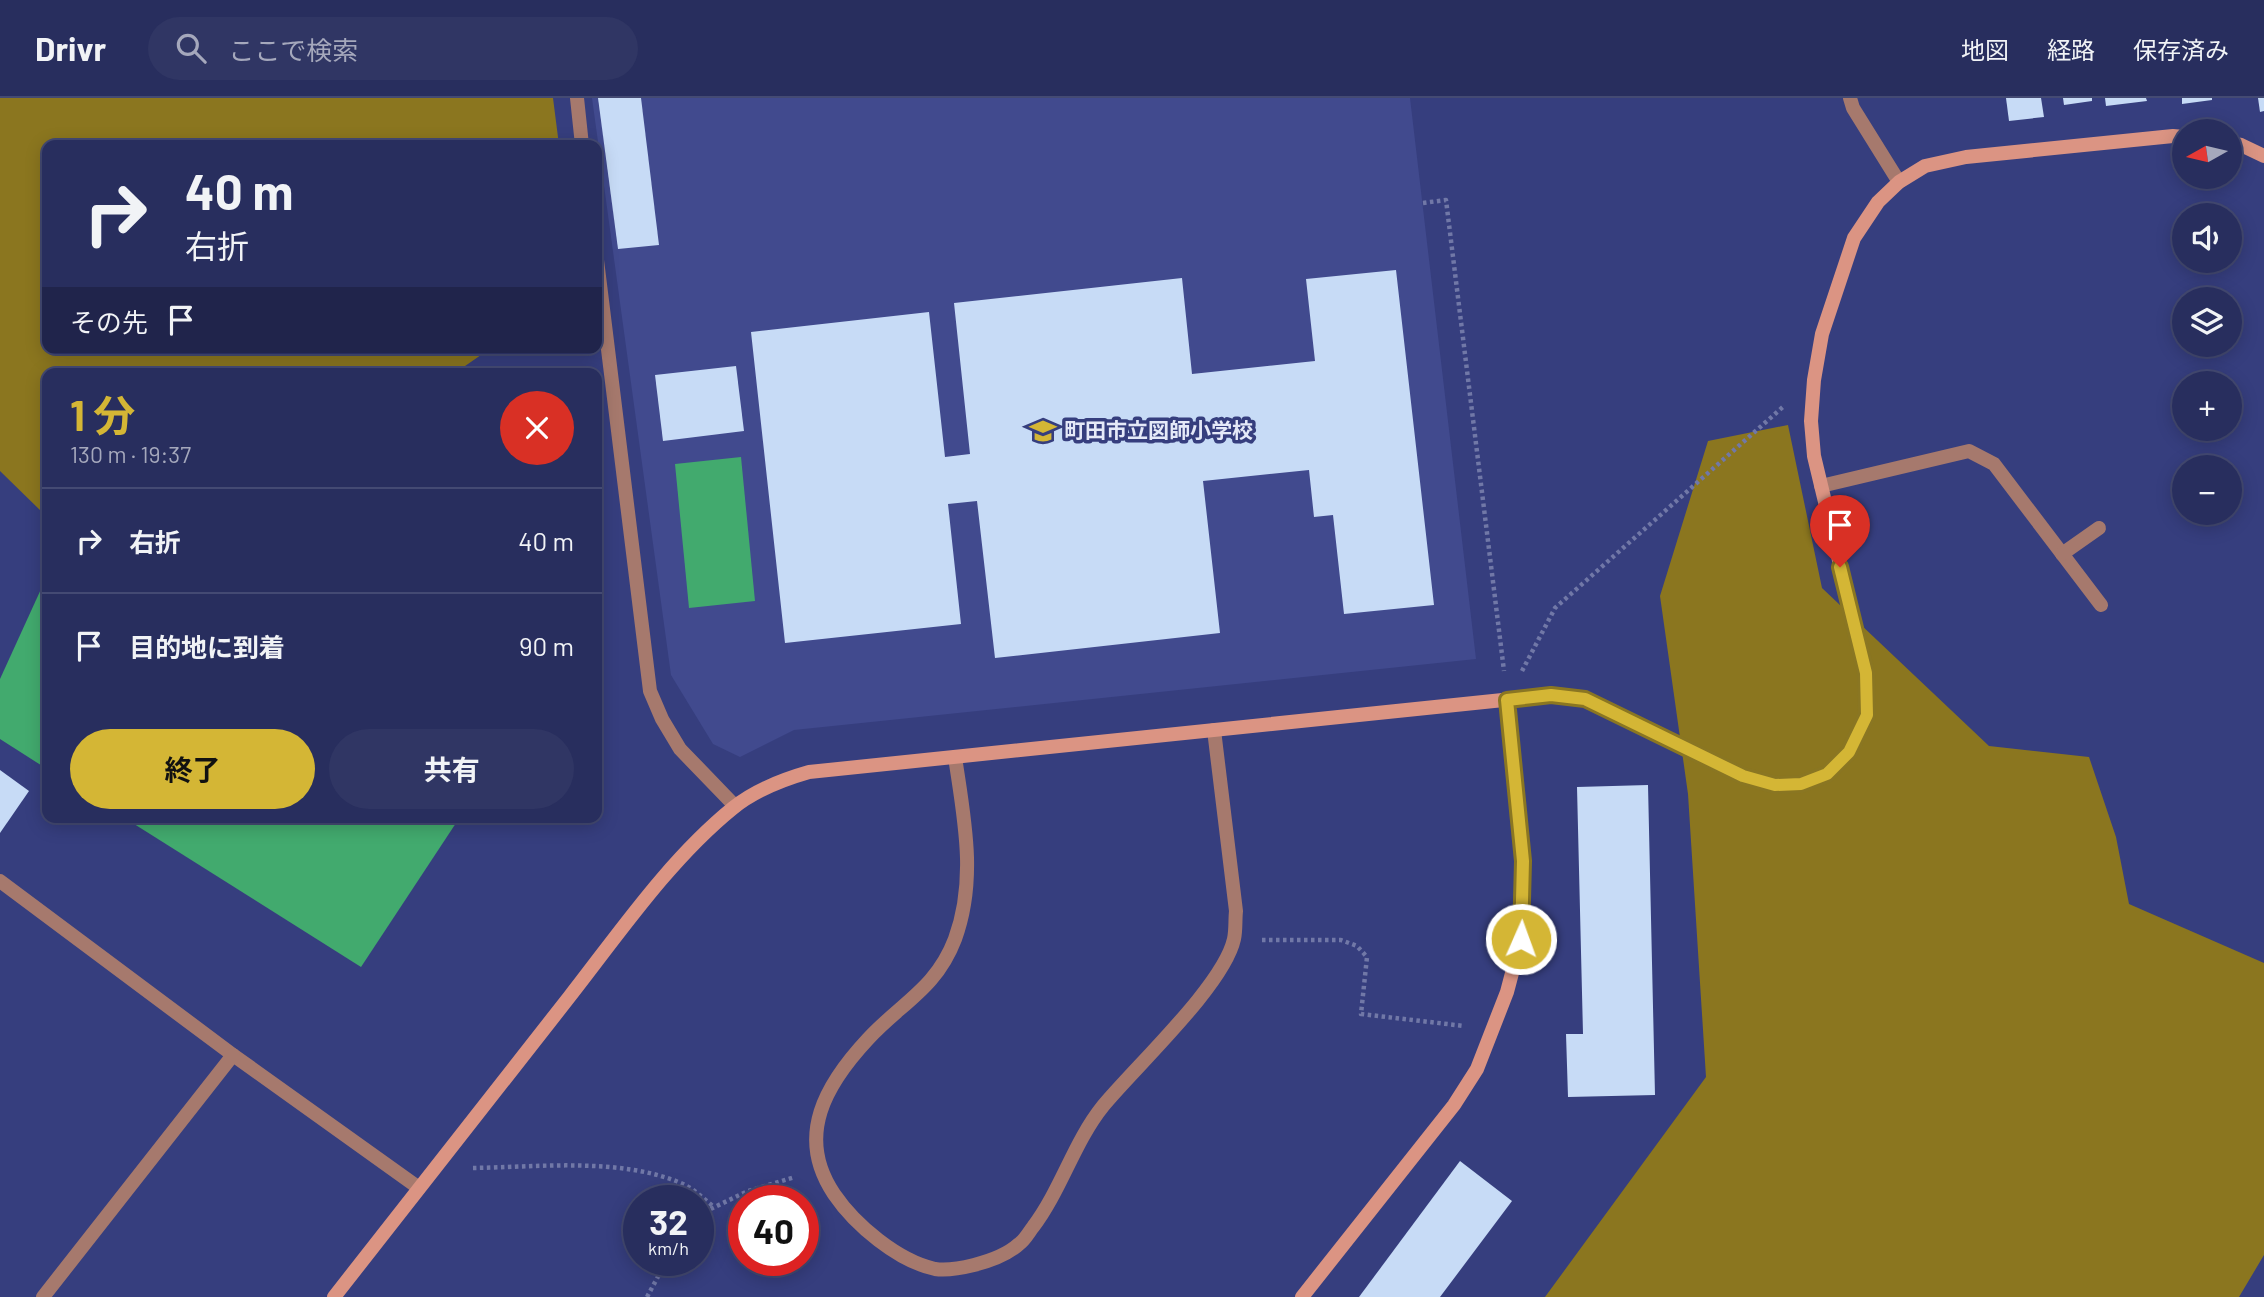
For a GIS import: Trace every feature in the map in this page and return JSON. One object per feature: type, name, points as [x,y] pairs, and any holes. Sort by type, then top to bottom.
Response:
[{"type":"street","points":[[577,98],[581,140]]},
{"type":"street","points":[[1850,98],[1853,108],[1899,182]]},
{"type":"street","points":[[334,1297],[633,915],[701,836],[735,806],[782,779],[809,772],[1551,695],[1585,699],[1743,776],[1775,785],[1801,784],[1827,774],[1849,752],[1867,715],[1866,673],[1814,456],[1811,421],[1814,380],[1822,334],[1854,238],[1878,202],[1899,182],[1925,166],[1966,157],[2172,136]]},
{"type":"street","points":[[2242,145],[2264,156]]},
{"type":"street","points":[[602,301],[650,691],[680,748],[735,806]]},
{"type":"street","points":[[1821,486],[1969,451],[1994,464],[2101,605]]},
{"type":"street","points":[[2062,554],[2099,528]]},
{"type":"street","points":[[1302,1297],[1454,1105],[1476,1069],[1507,992],[1521,939],[1523,861],[1507,700]]},
{"type":"street","points":[[955,757],[968,851],[967,894],[955,939],[939,972],[913,1000],[869,1038],[834,1080],[820,1109],[816,1141],[821,1169],[835,1195],[864,1227],[905,1259],[938,1270],[963,1268],[992,1261],[1020,1244],[1042,1215],[1078,1145],[1102,1108],[1221,969],[1234,940],[1236,911],[1214,730]]},
{"type":"street","points":[[0,881],[233,1055],[419,1188]]},
{"type":"street","points":[[43,1297],[233,1055]]},
{"type":"path","points":[[1423,203],[1446,200],[1507,700]]},
{"type":"path","points":[[1507,700],[1555,608],[1814,380]]},
{"type":"path","points":[[1234,940],[1341,940],[1357,946],[1367,957],[1362,1014],[1492,1030]]},
{"type":"path","points":[[435,1168],[573,1167],[640,1170],[685,1185]]},
{"type":"path","points":[[714,1207],[748,1191],[821,1169]]},
{"type":"path","points":[[647,1297],[658,1276]]},
{"type":"shaded area","points":[[0,98],[553,98],[558,140],[42,140],[42,354],[482,354],[462,368],[42,368],[42,512],[0,471]]},
{"type":"shaded area","name":"町田市立図師小学校","points":[[592,98],[1410,98],[1476,659],[794,730],[740,757],[713,744],[671,675],[602,171],[602,140],[598,140]]},
{"type":"shaded area","points":[[1788,425],[1822,588],[1989,746],[2089,757],[2116,837],[2129,904],[2264,963],[2264,1255],[2239,1297],[1545,1297],[1706,1077],[1688,794],[1660,596],[1708,441]]},
{"type":"shaded area","points":[[741,457],[755,601],[689,608],[675,464]]},
{"type":"shaded area","points":[[42,587],[42,766],[0,739],[0,679]]},
{"type":"shaded area","points":[[133,823],[456,823],[361,967]]},
{"type":"building","points":[[598,98],[641,98],[659,245],[618,249]]},
{"type":"building","points":[[2006,98],[2041,98],[2044,117],[2009,121]]},
{"type":"building","points":[[2063,98],[2092,98],[2092,101],[2064,105]]},
{"type":"building","points":[[2105,98],[2146,98],[2147,101],[2106,106]]},
{"type":"building","points":[[2182,98],[2212,98],[2212,100],[2182,104]]},
{"type":"building","points":[[2258,98],[2264,98],[2264,111],[2260,112]]},
{"type":"building","points":[[1396,270],[1434,605],[1344,614],[1333,515],[1314,517],[1309,470],[1203,481],[1220,633],[995,658],[977,501],[948,504],[961,624],[785,643],[751,332],[929,312],[945,457],[970,454],[954,303],[1182,278],[1192,374],[1315,361],[1306,279]]},
{"type":"building","points":[[736,366],[744,431],[663,441],[655,375]]},
{"type":"building","points":[[0,770],[29,791],[0,833]]},
{"type":"building","points":[[1648,785],[1655,1095],[1568,1097],[1566,1034],[1583,1034],[1577,787]]},
{"type":"building","points":[[1460,1161],[1512,1201],[1440,1297],[1359,1297]]},
{"type":"place","name":"町田市立図師小学校","points":[[1043,431]]},
{"type":"route","points":[[1521,939],[1523,861],[1507,700],[1551,695],[1585,699],[1743,776],[1775,785],[1801,784],[1827,774],[1849,752],[1867,715],[1866,673],[1840,567]]}]
